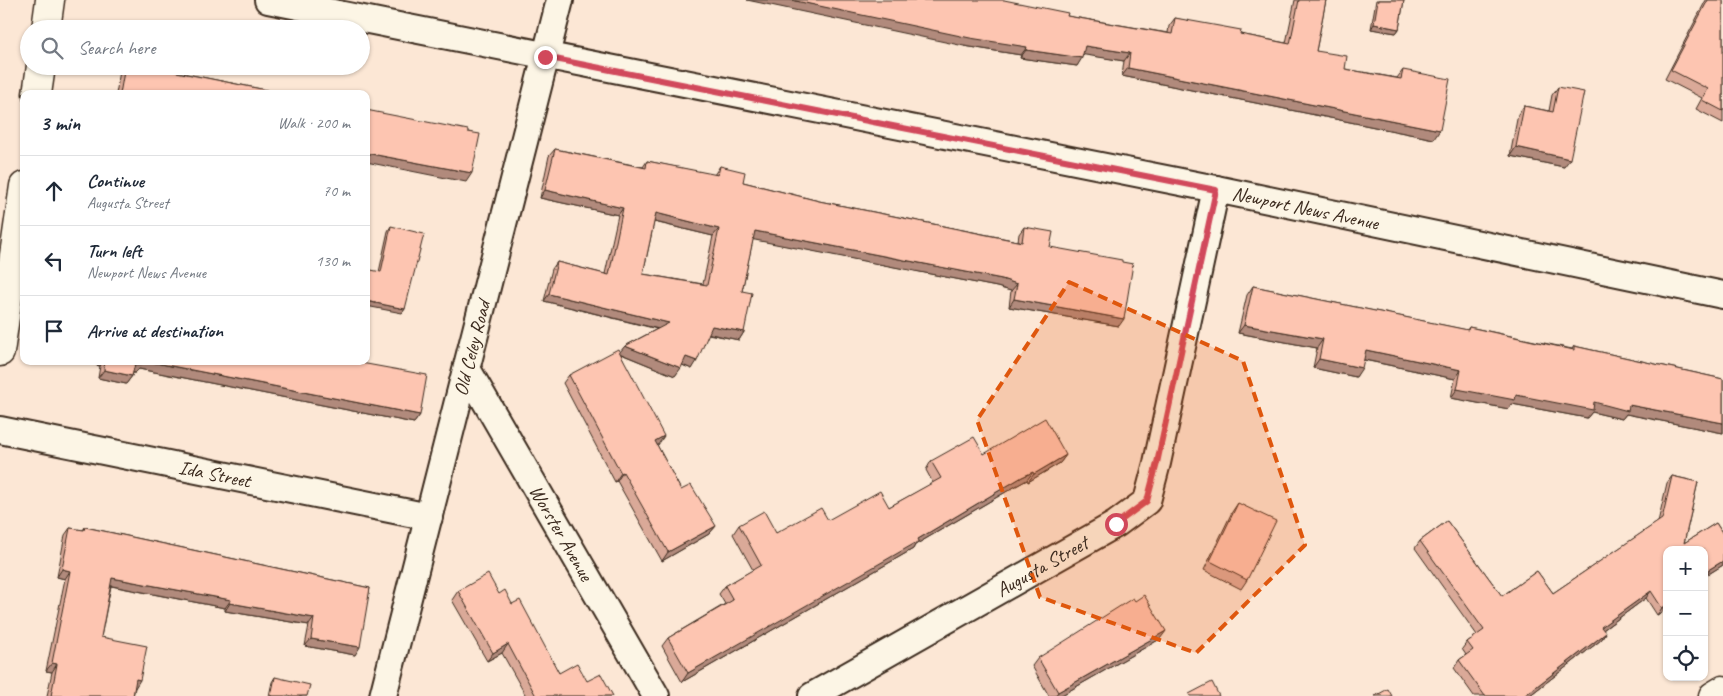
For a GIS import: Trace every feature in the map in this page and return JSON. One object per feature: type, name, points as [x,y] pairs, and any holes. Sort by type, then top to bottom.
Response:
[{"type":"main road","points":[[47,20],[50,0]]},
{"type":"main road","points":[[38,90],[40,75]]},
{"type":"main road","points":[[0,352],[20,214]]},
{"type":"main road","points":[[1713,696],[1723,690]]},
{"type":"street","name":"Newport News Avenue","points":[[268,0],[365,20]]},
{"type":"street","name":"Old Celey Road","points":[[383,696],[560,0]]},
{"type":"street","name":"Newport News Avenue","points":[[370,21],[1216,190],[1723,294]]},
{"type":"street","name":"Augusta Street","points":[[812,696],[1116,524],[1147,501],[1157,463],[1216,190]]},
{"type":"street","name":"Worster Avenue","points":[[466,369],[656,696]]},
{"type":"street","name":"Ida Street","points":[[0,430],[429,517]]},
{"type":"highlighted area","points":[[1069,282],[1243,361],[1305,545],[1196,653],[1040,597],[977,420]]},
{"type":"building","points":[[791,0],[1004,0],[1068,13],[1067,16],[1172,34],[1175,18],[1241,30],[1240,34],[1290,44],[1299,0],[1326,0],[1316,51],[1347,56],[1345,69],[1401,79],[1403,70],[1450,79],[1440,130],[1128,68],[1130,53],[1085,46],[1082,58],[1026,50],[1027,47],[970,38]]},
{"type":"building","points":[[1378,0],[1404,0],[1399,29],[1374,24]]},
{"type":"building","points":[[1708,0],[1723,0],[1723,111],[1702,100],[1708,89],[1671,70]]},
{"type":"building","points":[[123,75],[192,75],[266,90],[121,90]]},
{"type":"building","points":[[1558,87],[1584,92],[1570,159],[1516,147],[1524,106],[1553,112]]},
{"type":"building","points":[[370,111],[480,134],[472,173],[370,154]]},
{"type":"building","points":[[555,149],[646,168],[647,161],[718,175],[720,166],[745,172],[743,182],[819,201],[1022,242],[1024,227],[1053,232],[1050,247],[1122,260],[1122,262],[1133,264],[1124,319],[1014,299],[1017,284],[1002,279],[755,231],[742,291],[752,293],[744,332],[712,326],[697,361],[686,357],[681,368],[625,346],[669,323],[549,294],[557,262],[609,275],[623,208],[545,190]],"holes":[[[656,213],[719,229],[707,285],[643,274]]]},
{"type":"building","points":[[391,226],[424,234],[405,309],[370,302],[370,270],[381,272]]},
{"type":"building","points":[[1253,286],[1468,330],[1469,327],[1574,350],[1574,346],[1723,379],[1723,423],[1629,405],[1628,411],[1594,402],[1593,410],[1516,395],[1515,400],[1457,389],[1461,370],[1366,350],[1362,368],[1319,359],[1323,339],[1244,325]]},
{"type":"building","points":[[618,349],[664,436],[655,441],[681,490],[691,485],[716,526],[668,552],[623,472],[621,473],[569,375]]},
{"type":"building","points":[[105,365],[135,365],[132,376],[104,370]]},
{"type":"building","points":[[166,365],[370,365],[427,375],[420,415]]},
{"type":"building","points":[[1045,418],[1066,455],[1034,474],[1033,472],[1022,477],[918,539],[919,541],[688,673],[668,638],[733,600],[725,586],[761,565],[739,525],[764,511],[776,533],[821,508],[828,520],[880,491],[889,507],[941,478],[931,461],[974,437],[984,454]]},
{"type":"building","points":[[1672,476],[1698,482],[1684,543],[1716,523],[1723,534],[1723,561],[1708,570],[1708,546],[1663,546],[1663,607],[1651,591],[1601,627],[1606,633],[1524,696],[1485,696],[1459,660],[1473,650],[1467,642],[1484,630],[1420,541],[1447,521],[1502,596],[1537,571],[1553,593],[1662,519]]},
{"type":"building","points":[[1238,503],[1276,521],[1247,580],[1210,561]]},
{"type":"building","points":[[85,527],[370,588],[360,647],[311,639],[314,618],[230,603],[231,600],[112,578],[101,637],[147,646],[140,680],[136,679],[133,696],[51,696],[57,664],[52,663],[70,571],[62,569],[70,528],[84,530]]},
{"type":"building","points":[[488,574],[499,594],[505,590],[512,604],[520,600],[559,673],[577,663],[587,681],[601,674],[613,696],[536,696],[508,644],[493,653],[458,591]]},
{"type":"building","points":[[1144,595],[1166,631],[1058,692],[1038,658],[1133,598],[1135,601]]},
{"type":"building","points":[[275,677],[310,685],[307,696],[271,696]]},
{"type":"building","points":[[1212,682],[1219,696],[1190,696],[1189,694]]},
{"type":"building","points":[[1388,689],[1392,696],[1375,696]]},
{"type":"route","points":[[545,57],[1216,190],[1157,463],[1147,501],[1116,524]]}]
